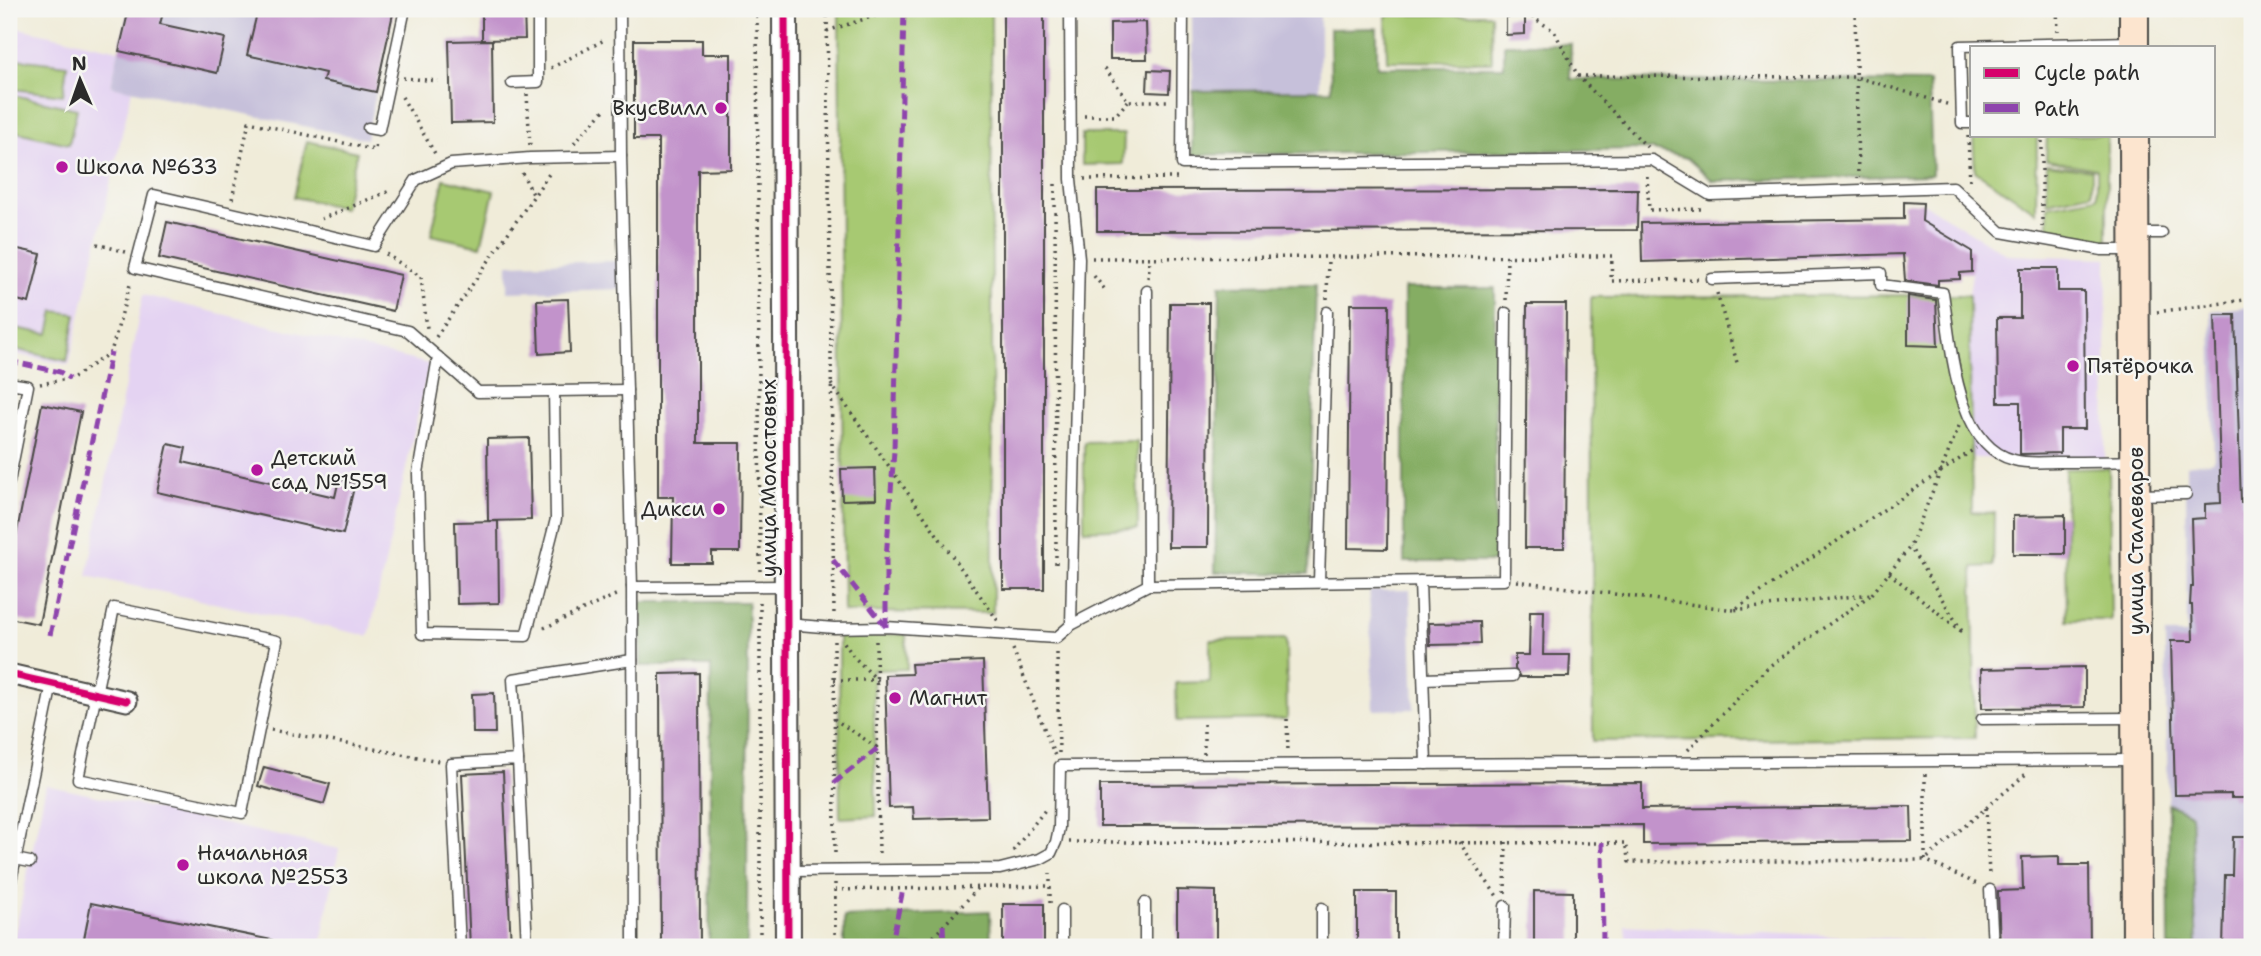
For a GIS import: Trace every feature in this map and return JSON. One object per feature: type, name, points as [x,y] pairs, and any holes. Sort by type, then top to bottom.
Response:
[{"type":"main road","points":[[2134,9],[2134,45]]},
{"type":"main road","name":"улица Сталеваров","points":[[2134,136],[2137,947]]},
{"type":"street","name":"улица Молостовых","points":[[785,9],[788,947]]},
{"type":"street","points":[[9,674],[127,701]]},
{"type":"lane","points":[[373,129],[390,77],[405,9]]},
{"type":"lane","points":[[512,83],[538,82],[538,9]]},
{"type":"lane","points":[[620,9],[632,587],[633,947]]},
{"type":"lane","points":[[1070,9],[1071,179],[1079,258],[1071,625]]},
{"type":"lane","points":[[1183,9],[1182,164],[1651,160],[1710,195],[1954,187],[2001,232],[2102,250],[2162,233]]},
{"type":"lane","points":[[1970,123],[1962,123],[1960,46],[2134,45]]},
{"type":"lane","points":[[621,156],[530,158],[451,164],[416,180],[374,246],[154,195],[135,268],[408,331],[478,392],[627,390]]},
{"type":"lane","points":[[1712,279],[1881,273],[1881,285],[1943,293],[1956,377],[1966,408],[1984,443],[1996,453],[2030,463],[2136,461]]},
{"type":"lane","points":[[1147,291],[1148,585]]},
{"type":"lane","points":[[1319,582],[1327,312]]},
{"type":"lane","points":[[787,624],[1056,638],[1071,625],[1148,585],[1504,580],[1506,313]]},
{"type":"lane","points":[[438,357],[418,473],[422,634],[526,636],[555,519],[554,391]]},
{"type":"lane","points":[[9,383],[28,386],[9,482]]},
{"type":"lane","points":[[2136,495],[2186,494]]},
{"type":"lane","points":[[1420,581],[1426,764]]},
{"type":"lane","points":[[632,587],[787,586]]},
{"type":"lane","points":[[114,608],[276,641],[242,813],[78,779],[96,694],[114,608]]},
{"type":"lane","points":[[527,947],[513,679],[632,660]]},
{"type":"lane","points":[[1424,679],[1513,676]]},
{"type":"lane","points":[[9,890],[52,684]]},
{"type":"lane","points":[[1982,719],[2136,718]]},
{"type":"lane","points":[[460,947],[451,764],[518,760]]},
{"type":"lane","points":[[788,871],[1000,869],[1040,859],[1051,853],[1056,842],[1059,828],[1060,766],[2137,761]]},
{"type":"lane","points":[[15,859],[30,862]]},
{"type":"lane","points":[[1990,890],[1993,947]]},
{"type":"lane","points":[[1145,903],[1145,947]]},
{"type":"lane","points":[[1504,906],[1504,947]]},
{"type":"lane","points":[[1322,908],[1322,947]]},
{"type":"lane","points":[[1062,910],[1062,947]]},
{"type":"path","points":[[757,9],[760,947]]},
{"type":"path","points":[[827,9],[835,947]]},
{"type":"path","points":[[827,31],[896,9]]},
{"type":"path","points":[[1520,9],[1554,31],[1578,76],[1650,149]]},
{"type":"path","points":[[1855,9],[1858,190]]},
{"type":"path","points":[[2057,9],[2059,44]]},
{"type":"path","points":[[538,75],[620,32]]},
{"type":"path","points":[[1105,68],[1128,101]]},
{"type":"path","points":[[1578,76],[1856,77],[1961,109]]},
{"type":"path","points":[[390,77],[438,81]]},
{"type":"path","points":[[390,77],[443,167]]},
{"type":"path","points":[[527,82],[530,158]]},
{"type":"path","points":[[429,348],[560,158],[621,92]]},
{"type":"path","points":[[1071,116],[1115,116],[1128,101]]},
{"type":"path","points":[[1128,101],[1182,102]]},
{"type":"path","points":[[229,212],[248,122],[375,150],[373,129]]},
{"type":"path","points":[[1970,136],[1971,203]]},
{"type":"path","points":[[2042,136],[2042,239]]},
{"type":"path","points":[[514,159],[534,196]]},
{"type":"path","points":[[1635,176],[1649,176],[1649,210],[1711,208]]},
{"type":"path","points":[[1055,177],[1056,568]]},
{"type":"path","points":[[1071,179],[1181,178]]},
{"type":"path","points":[[300,228],[416,180]]},
{"type":"path","points":[[97,244],[138,255]]},
{"type":"path","points":[[374,246],[421,277],[429,348]]},
{"type":"path","points":[[1506,313],[1507,256]]},
{"type":"path","points":[[1079,258],[1612,256],[1611,281],[1712,279],[1738,366]]},
{"type":"path","points":[[1327,312],[1328,257]]},
{"type":"path","points":[[1147,291],[1150,258]]},
{"type":"path","points":[[28,386],[73,378],[111,352],[135,268]]},
{"type":"path","points":[[2153,313],[2252,299]]},
{"type":"path","points":[[830,382],[1007,634],[1060,766]]},
{"type":"path","points":[[1676,762],[1768,667],[1872,594],[1910,547],[1966,408]]},
{"type":"path","points":[[1734,610],[1984,443]]},
{"type":"path","points":[[1889,573],[1963,633],[1910,547]]},
{"type":"path","points":[[1504,580],[1734,610],[1872,594]]},
{"type":"path","points":[[526,636],[632,587]]},
{"type":"path","points":[[834,628],[854,657],[877,680]]},
{"type":"path","points":[[876,628],[880,869]]},
{"type":"path","points":[[1056,638],[1060,766]]},
{"type":"path","points":[[834,680],[877,680]]},
{"type":"path","points":[[834,719],[878,748]]},
{"type":"path","points":[[1287,719],[1288,765]]},
{"type":"path","points":[[1204,721],[1204,765]]},
{"type":"path","points":[[259,727],[451,764]]},
{"type":"path","points":[[1926,761],[1926,860]]},
{"type":"path","points":[[1926,860],[2041,761]]},
{"type":"path","points":[[924,947],[978,887],[1000,869],[1059,792]]},
{"type":"path","points":[[1056,842],[1625,842],[1629,862],[1926,860],[1990,890],[1986,808]]},
{"type":"path","points":[[1459,842],[1504,906]]},
{"type":"path","points":[[1504,906],[1506,842]]},
{"type":"path","points":[[835,890],[1050,886]]},
{"type":"shaded area","points":[[128,9],[394,9],[366,139],[111,86]]},
{"type":"shaded area","points":[[1320,12],[1320,90],[1193,91],[1192,13]]},
{"type":"shaded area","name":"Школа №633","points":[[9,26],[119,50],[111,86],[132,90],[69,365],[9,353]]},
{"type":"shaded area","points":[[1904,202],[1923,203],[2008,255],[2107,258],[2105,459],[1971,458],[1969,295],[1972,273],[1960,273],[1960,279],[1905,280]]},
{"type":"shaded area","points":[[624,261],[624,289],[508,292],[508,264]]},
{"type":"shaded area","name":"Детский сад №1559","points":[[143,295],[429,364],[369,636],[87,576]]},
{"type":"shaded area","points":[[2252,306],[2252,947],[2197,947],[2191,814],[2168,804],[2165,634],[2187,634],[2186,465],[2214,461],[2211,311]]},
{"type":"shaded area","points":[[1410,590],[1414,709],[1373,710],[1369,591]]},
{"type":"shaded area","name":"Начальная школа №2553","points":[[46,785],[339,849],[320,947],[12,947]]},
{"type":"shaded area","points":[[1625,925],[1921,940],[1921,947],[1627,947]]},
{"type":"green space","points":[[839,9],[991,9],[993,613],[844,612]]},
{"type":"green space","points":[[1491,14],[1492,62],[1387,61],[1386,15]]},
{"type":"green space","points":[[1377,28],[1377,67],[1504,67],[1504,44],[1571,44],[1570,79],[1929,82],[1932,175],[1713,181],[1687,158],[1650,149],[1192,155],[1193,91],[1331,90],[1330,29]]},
{"type":"green space","points":[[16,59],[67,65],[63,95],[13,89]]},
{"type":"green space","points":[[9,94],[77,109],[69,144],[9,130]]},
{"type":"green space","points":[[1082,134],[1124,134],[1123,164],[1082,165]]},
{"type":"green space","points":[[1973,136],[2037,136],[2036,212],[1975,171]]},
{"type":"green space","points":[[2047,136],[2107,136],[2107,245],[2048,234],[2048,206],[2097,197],[2097,169],[2046,160]]},
{"type":"green space","points":[[307,141],[357,152],[344,208],[294,197]]},
{"type":"green space","points":[[2047,164],[2092,170],[2092,193],[2047,202]]},
{"type":"green space","points":[[444,179],[494,191],[481,246],[431,235]]},
{"type":"green space","points":[[1316,284],[1308,574],[1215,572],[1220,285]]},
{"type":"green space","points":[[1404,288],[1495,288],[1495,562],[1404,562]]},
{"type":"green space","points":[[1969,295],[1972,512],[1994,513],[1993,566],[1973,567],[1975,738],[1593,741],[1591,297]]},
{"type":"green space","points":[[54,311],[76,314],[67,361],[9,348],[9,327],[49,334]]},
{"type":"green space","points":[[1137,441],[1138,528],[1084,530],[1084,442]]},
{"type":"green space","points":[[2109,468],[2111,620],[2067,620],[2065,469]]},
{"type":"green space","points":[[641,602],[748,602],[747,947],[709,947],[711,666],[641,666]]},
{"type":"green space","points":[[906,634],[907,669],[873,670],[876,816],[840,818],[839,635]]},
{"type":"green space","points":[[1286,639],[1287,719],[1177,721],[1176,683],[1210,682],[1210,640]]},
{"type":"green space","points":[[2168,804],[2191,814],[2197,947],[2169,947]]},
{"type":"green space","points":[[990,911],[991,947],[844,947],[844,917]]},
{"type":"building","points":[[129,9],[164,9],[160,24],[225,38],[217,73],[119,51]]},
{"type":"building","points":[[258,9],[394,9],[376,92],[323,81],[325,73],[247,55]]},
{"type":"building","points":[[482,9],[524,9],[525,39],[482,40]]},
{"type":"building","points":[[1003,9],[1044,9],[1044,589],[1003,589]]},
{"type":"building","points":[[1506,17],[1525,17],[1525,34],[1506,35]]},
{"type":"building","points":[[1146,22],[1147,59],[1110,59],[1110,23]]},
{"type":"building","points":[[492,40],[493,122],[451,123],[449,41]]},
{"type":"building","points":[[634,40],[702,40],[702,54],[731,54],[731,169],[698,170],[698,443],[741,443],[740,552],[712,552],[712,563],[672,563],[673,497],[658,497],[658,139],[634,139]]},
{"type":"building","points":[[1148,70],[1170,71],[1169,93],[1147,92]]},
{"type":"building","points":[[1638,189],[1637,230],[1097,231],[1097,190]]},
{"type":"building","points":[[1904,202],[1923,203],[1922,221],[1972,251],[1972,272],[1960,273],[1960,279],[1938,280],[1938,285],[1908,281],[1905,280],[1903,254],[1642,262],[1641,223],[1904,219]]},
{"type":"building","points":[[167,222],[401,275],[393,311],[159,258]]},
{"type":"building","points":[[9,247],[41,254],[29,303],[9,298]]},
{"type":"building","points":[[2020,268],[2058,268],[2058,291],[2084,291],[2085,429],[2060,429],[2060,453],[2020,454],[2020,402],[1998,402],[1997,318],[2020,318]]},
{"type":"building","points":[[1908,296],[1936,300],[1938,346],[1908,345]]},
{"type":"building","points":[[568,299],[570,352],[539,354],[537,300]]},
{"type":"building","points":[[1170,303],[1209,303],[1208,547],[1168,547]]},
{"type":"building","points":[[1350,304],[1389,304],[1387,549],[1348,548]]},
{"type":"building","points":[[1527,304],[1566,304],[1564,548],[1525,548]]},
{"type":"building","points":[[2215,315],[2235,315],[2241,503],[2252,503],[2252,798],[2231,798],[2231,794],[2175,795],[2171,641],[2193,641],[2190,605],[2193,587],[2191,519],[2205,518],[2205,504],[2221,503]]},
{"type":"building","points":[[42,404],[81,412],[39,624],[9,618],[9,572]]},
{"type":"building","points":[[529,438],[531,520],[488,521],[487,439]]},
{"type":"building","points":[[168,444],[186,448],[183,462],[335,497],[339,479],[355,483],[343,534],[157,492]]},
{"type":"building","points":[[875,468],[876,499],[842,500],[841,469]]},
{"type":"building","points":[[2065,515],[2065,554],[2013,554],[2013,516]]},
{"type":"building","points":[[498,521],[499,603],[457,604],[455,522]]},
{"type":"building","points":[[1530,611],[1544,611],[1543,655],[1570,655],[1569,677],[1520,677],[1515,669],[1515,655],[1529,655]]},
{"type":"building","points":[[1479,622],[1480,644],[1430,645],[1429,623]]},
{"type":"building","points":[[983,661],[988,817],[914,819],[913,807],[889,808],[885,675],[912,674],[911,664]]},
{"type":"building","points":[[2085,667],[2085,707],[1982,708],[1981,669]]},
{"type":"building","points":[[699,673],[700,947],[661,947],[660,674]]},
{"type":"building","points":[[494,693],[495,733],[473,733],[472,694]]},
{"type":"building","points":[[264,767],[330,784],[324,804],[258,786]]},
{"type":"building","points":[[503,772],[511,947],[470,947],[462,774]]},
{"type":"building","points":[[1642,783],[1642,809],[1911,806],[1912,841],[1643,844],[1643,825],[1100,826],[1100,785]]},
{"type":"building","points":[[2233,837],[2252,837],[2252,947],[2223,947],[2225,875],[2232,875]]},
{"type":"building","points":[[2059,856],[2059,865],[2089,865],[2090,947],[2000,947],[1998,891],[2023,890],[2022,857]]},
{"type":"building","points":[[1177,890],[1216,891],[1216,947],[1177,947]]},
{"type":"building","points":[[1534,891],[1573,892],[1573,947],[1534,947]]},
{"type":"building","points":[[1357,892],[1396,892],[1396,947],[1357,947]]},
{"type":"building","points":[[91,903],[272,940],[272,947],[99,947],[83,944]]},
{"type":"building","points":[[1003,904],[1044,904],[1044,947],[1003,947]]},
{"type":"marked path","points":[[886,627],[886,559],[894,451],[904,9]]},
{"type":"marked path","points":[[50,635],[111,352]]},
{"type":"marked path","points":[[9,361],[60,372],[70,379]]},
{"type":"marked path","points":[[833,560],[886,627]]},
{"type":"marked path","points":[[834,783],[878,748]]},
{"type":"marked path","points":[[1602,842],[1603,947]]},
{"type":"marked path","points":[[891,947],[903,889]]},
{"type":"marked path","points":[[943,925],[944,947]]},
{"type":"cycle path","points":[[785,9],[788,947]]},
{"type":"cycle path","points":[[9,674],[127,701]]},
{"type":"place","name":"ВкусВилл","points":[[721,108]]},
{"type":"place","name":"Школа №633","points":[[62,167]]},
{"type":"place","name":"Пятёрочка","points":[[2073,366]]},
{"type":"place","name":"Детский сад №1559","points":[[257,470]]},
{"type":"place","name":"Дикси","points":[[719,509]]},
{"type":"place","name":"Магнит","points":[[895,698]]},
{"type":"place","name":"Начальная школа №2553","points":[[183,865]]}]
